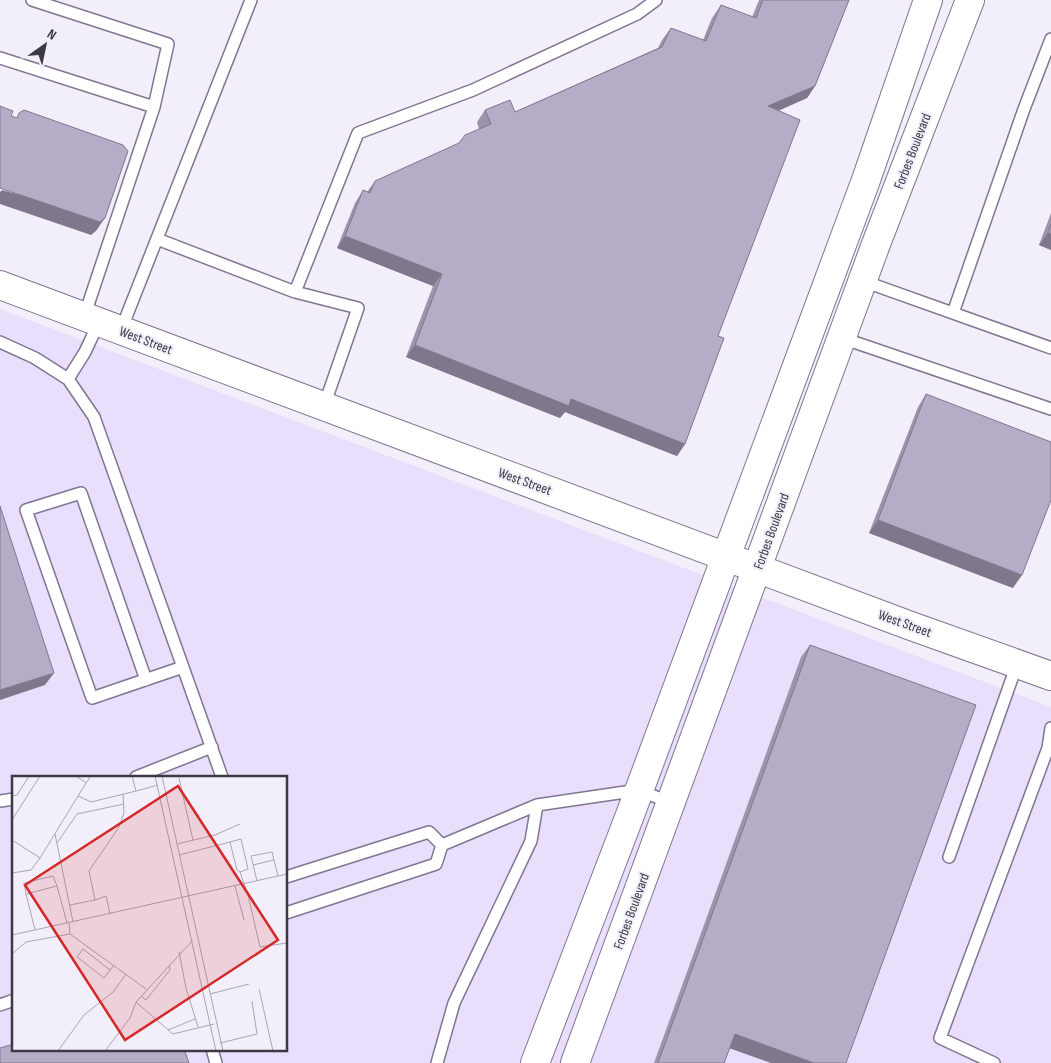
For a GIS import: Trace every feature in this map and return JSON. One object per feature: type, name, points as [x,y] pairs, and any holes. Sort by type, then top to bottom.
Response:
[{"type":"street","name":"Forbes Boulevard","points":[[575,1063],[757,567],[836,318],[866,180],[928,0]]},
{"type":"street","name":"Forbes Boulevard","points":[[535,1063],[726,556],[836,318],[863,281],[970,0]]},
{"type":"street","name":"West Street","points":[[0,285],[911,626],[1051,676]]},
{"type":"lane","points":[[32,0],[168,44],[101,323]]},
{"type":"lane","points":[[68,379],[101,323],[157,239],[251,0]]},
{"type":"lane","points":[[295,292],[358,133],[473,90],[637,14],[656,0]]},
{"type":"lane","points":[[953,313],[1024,109],[1051,39]]},
{"type":"lane","points":[[0,58],[154,107]]},
{"type":"lane","points":[[157,239],[295,292],[358,308],[324,406]]},
{"type":"lane","points":[[863,281],[1051,348]]},
{"type":"lane","points":[[836,318],[1051,409]]},
{"type":"lane","points":[[0,342],[35,358],[68,379],[94,417],[222,776]]},
{"type":"lane","points":[[146,680],[81,493],[26,510],[92,698],[146,680],[183,667]]},
{"type":"lane","points":[[949,857],[1017,664]]},
{"type":"lane","points":[[994,1063],[940,1038],[1048,748],[1051,728]]},
{"type":"lane","points":[[139,776],[212,748]]},
{"type":"lane","points":[[288,912],[436,864],[442,845],[537,805],[639,790],[672,803]]},
{"type":"lane","points":[[436,1063],[454,1003],[532,840],[537,805]]},
{"type":"lane","points":[[288,876],[428,832],[442,845]]},
{"type":"lane","points":[[0,1005],[12,1001]]},
{"type":"lane","points":[[212,1050],[216,1063]]},
{"type":"shaded area","points":[[0,309],[1051,707],[1051,1063],[0,1063]]},
{"type":"building","points":[[763,0],[849,0],[815,86],[768,106],[800,120],[718,336],[724,338],[685,444],[571,399],[569,406],[415,345],[442,274],[345,236],[363,190],[370,193],[375,181],[459,143],[465,135],[491,124],[485,110],[510,100],[515,112],[662,47],[671,28],[706,41],[721,5],[756,18]]},
{"type":"building","points":[[0,106],[13,111],[11,116],[17,118],[19,113],[24,110],[123,145],[128,151],[105,218],[100,222],[0,188]]},
{"type":"building","points":[[926,394],[1051,442],[1051,500],[1022,575],[878,520]]},
{"type":"building","points":[[0,506],[54,673],[0,690]]},
{"type":"building","points":[[810,645],[976,705],[846,1063],[814,1063],[735,1034],[724,1063],[658,1063]]},
{"type":"building","points":[[12,1045],[12,1050],[184,1050],[189,1063],[0,1063],[0,1048]]}]
